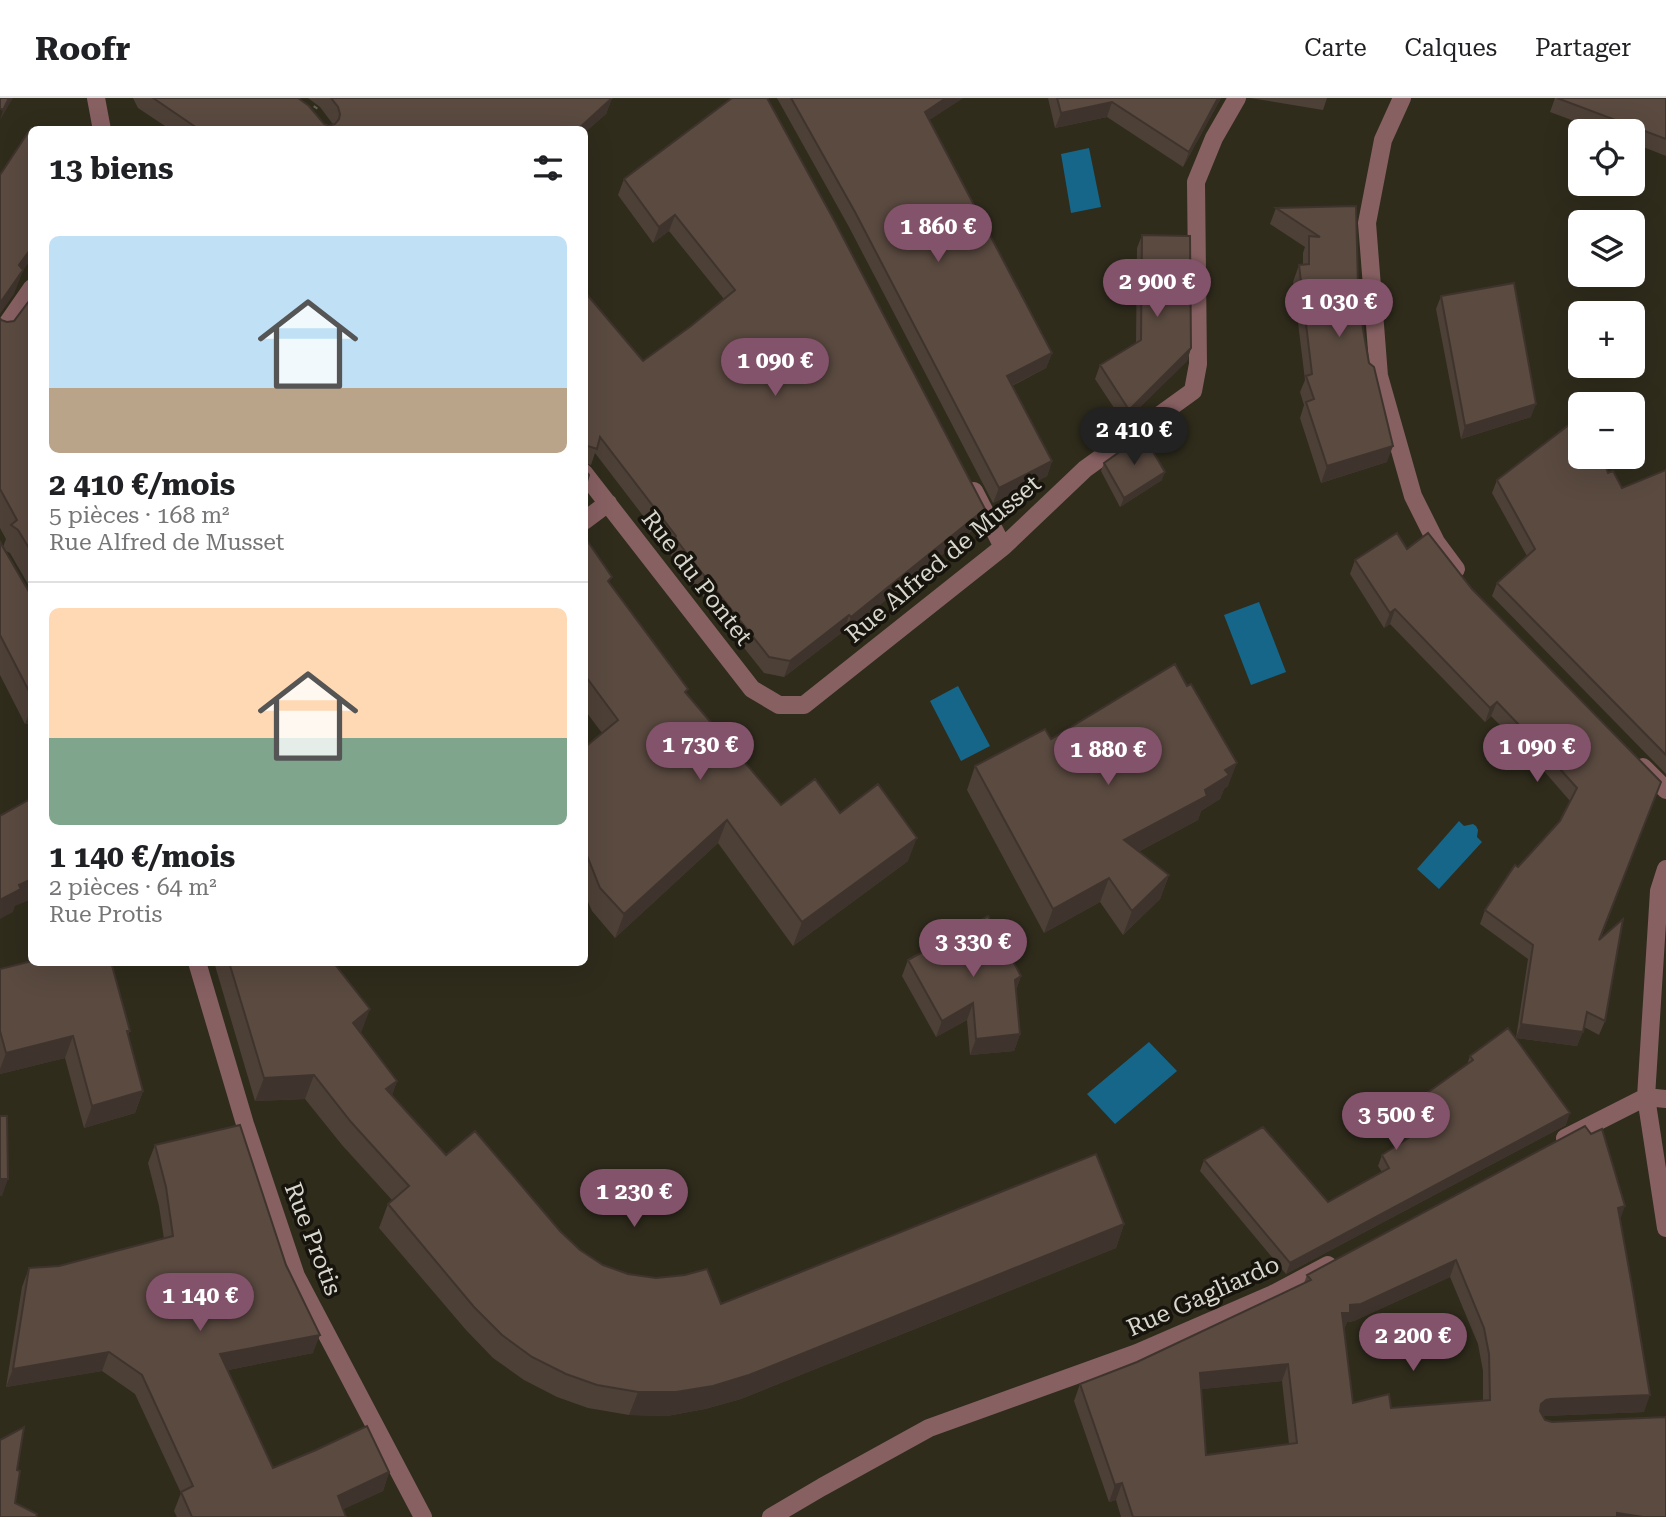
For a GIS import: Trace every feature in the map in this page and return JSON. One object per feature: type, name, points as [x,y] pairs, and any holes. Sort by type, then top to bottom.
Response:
[{"type":"street","points":[[96,98],[101,126]]},
{"type":"street","name":"Rue Alfred de Musset","points":[[779,705],[804,705],[1003,547],[1085,468],[1193,391],[1198,364],[1196,182],[1214,138],[1237,98]]},
{"type":"street","points":[[1402,98],[1383,141],[1367,223],[1379,376],[1413,496],[1436,542],[1467,584]]},
{"type":"street","points":[[0,334],[28,294]]},
{"type":"street","points":[[965,474],[1003,547]]},
{"type":"street","name":"Rue du Pontet","points":[[588,478],[752,689],[779,705]]},
{"type":"street","points":[[588,518],[608,503]]},
{"type":"street","points":[[1628,751],[1666,790]]},
{"type":"street","points":[[1666,869],[1659,891],[1646,1097],[1666,1228]]},
{"type":"street","name":"Rue Protis","points":[[198,966],[296,1276],[423,1517]]},
{"type":"street","points":[[1544,1149],[1646,1097],[1666,1099]]},
{"type":"street","name":"Rue Gagliardo","points":[[771,1517],[929,1428],[1137,1353],[1273,1294],[1347,1255]]},
{"type":"path","points":[[311,114],[322,98]]},
{"type":"water","points":[[1089,148],[1101,207],[1071,213],[1061,154]]},
{"type":"water","points":[[1259,602],[1286,672],[1251,685],[1224,615]]},
{"type":"water","points":[[958,686],[990,746],[961,761],[930,701]]},
{"type":"water","points":[[1459,821],[1464,826],[1476,826],[1477,837],[1482,842],[1439,889],[1417,869]]},
{"type":"water","points":[[1149,1042],[1177,1071],[1115,1124],[1087,1094]]},
{"type":"building","points":[[0,98],[9,98],[3,110],[0,108]]},
{"type":"building","points":[[153,98],[298,98],[329,126],[194,126]]},
{"type":"building","points":[[331,98],[612,98],[581,126],[329,126],[335,124],[340,114]]},
{"type":"building","points":[[732,98],[767,98],[985,509],[851,617],[849,615],[790,661],[769,657],[691,559],[600,437],[597,449],[588,446],[588,296],[643,361],[735,290],[675,215],[659,227],[624,179]]},
{"type":"building","points":[[791,98],[946,98],[925,112],[1052,353],[1007,376],[1052,461],[999,488],[855,212]]},
{"type":"building","points":[[1057,98],[1218,98],[1189,152],[1112,102],[1061,113]]},
{"type":"building","points":[[1557,98],[1666,98],[1666,139],[1645,131],[1645,119],[1613,119]]},
{"type":"building","points":[[28,133],[28,253],[19,265],[23,270],[0,303],[0,175]]},
{"type":"building","points":[[1356,206],[1358,286],[1363,329],[1369,363],[1374,367],[1393,446],[1327,466],[1306,402],[1314,399],[1306,376],[1312,374],[1299,265],[1309,264],[1309,236],[1320,237],[1276,208]]},
{"type":"building","points":[[1142,235],[1190,236],[1191,348],[1129,410],[1100,365],[1141,340]]},
{"type":"building","points":[[1514,283],[1536,404],[1465,426],[1441,296]]},
{"type":"building","points":[[28,302],[28,546],[18,530],[11,525],[17,520],[0,489],[0,318],[7,322],[14,321]]},
{"type":"building","points":[[1568,426],[1568,469],[1606,469],[1608,473],[1613,471],[1622,488],[1666,470],[1666,755],[1497,583],[1535,549],[1497,480]]},
{"type":"building","points":[[1143,435],[1165,472],[1124,498],[1104,463]]},
{"type":"building","points":[[1397,533],[1407,549],[1428,533],[1472,589],[1661,782],[1599,940],[1623,919],[1605,1021],[1587,1012],[1583,1032],[1521,1024],[1533,945],[1485,910],[1515,865],[1518,867],[1560,821],[1577,788],[1497,702],[1490,708],[1395,609],[1390,613],[1355,560]]},
{"type":"building","points":[[0,542],[28,590],[28,689],[0,635]]},
{"type":"building","points":[[588,542],[612,577],[608,581],[688,689],[685,692],[781,805],[815,779],[840,813],[878,784],[917,838],[802,922],[727,820],[624,914],[600,888],[588,858],[588,745],[618,720],[588,679]]},
{"type":"building","points":[[1175,664],[1187,686],[1191,684],[1237,763],[1225,770],[1229,775],[1205,790],[1207,796],[1124,840],[1169,875],[1132,911],[1109,878],[1053,909],[975,766],[1045,729],[1051,739]]},
{"type":"building","points":[[28,800],[28,881],[19,885],[21,889],[0,900],[0,816]]},
{"type":"building","points":[[988,916],[1021,976],[1015,980],[1020,1034],[976,1039],[973,1003],[942,1021],[908,960]]},
{"type":"building","points":[[28,962],[28,966],[112,966],[143,1091],[92,1106],[73,1036],[6,1053],[0,1031],[0,969]]},
{"type":"building","points":[[230,966],[336,966],[370,1009],[353,1023],[397,1081],[386,1089],[446,1155],[475,1131],[560,1231],[580,1250],[603,1265],[628,1274],[656,1278],[707,1269],[721,1304],[1096,1154],[1124,1224],[749,1375],[713,1386],[676,1392],[638,1392],[597,1385],[566,1374],[532,1357],[502,1335],[474,1307],[388,1204],[409,1186],[351,1122],[314,1075],[264,1078]]},
{"type":"building","points":[[1508,1028],[1570,1113],[1290,1263],[1204,1160],[1263,1127],[1328,1202],[1389,1168],[1382,1155],[1444,1115],[1427,1093],[1473,1060],[1470,1056]]},
{"type":"building","points":[[0,1116],[7,1116],[8,1179],[0,1179]]},
{"type":"building","points":[[240,1125],[286,1265],[320,1335],[220,1354],[273,1468],[367,1426],[389,1472],[338,1496],[346,1517],[192,1517],[181,1492],[193,1486],[142,1375],[109,1352],[13,1369],[29,1268],[59,1266],[173,1236],[166,1187],[155,1145]]},
{"type":"building","points":[[1585,1126],[1591,1134],[1602,1129],[1625,1206],[1618,1208],[1650,1395],[1551,1399],[1541,1404],[1540,1411],[1545,1420],[1552,1422],[1666,1417],[1666,1517],[1617,1513],[1617,1517],[1133,1517],[1122,1483],[1115,1485],[1080,1384],[1137,1362],[1311,1280],[1307,1275]],"holes":[[[1456,1260],[1484,1328],[1489,1354],[1490,1400],[1391,1408],[1389,1394],[1353,1403],[1342,1313],[1350,1313],[1350,1305],[1361,1304]],[[1288,1364],[1297,1443],[1206,1455],[1200,1373]]]},
{"type":"building","points":[[24,1427],[15,1503],[37,1514],[36,1517],[0,1517],[0,1440]]}]
